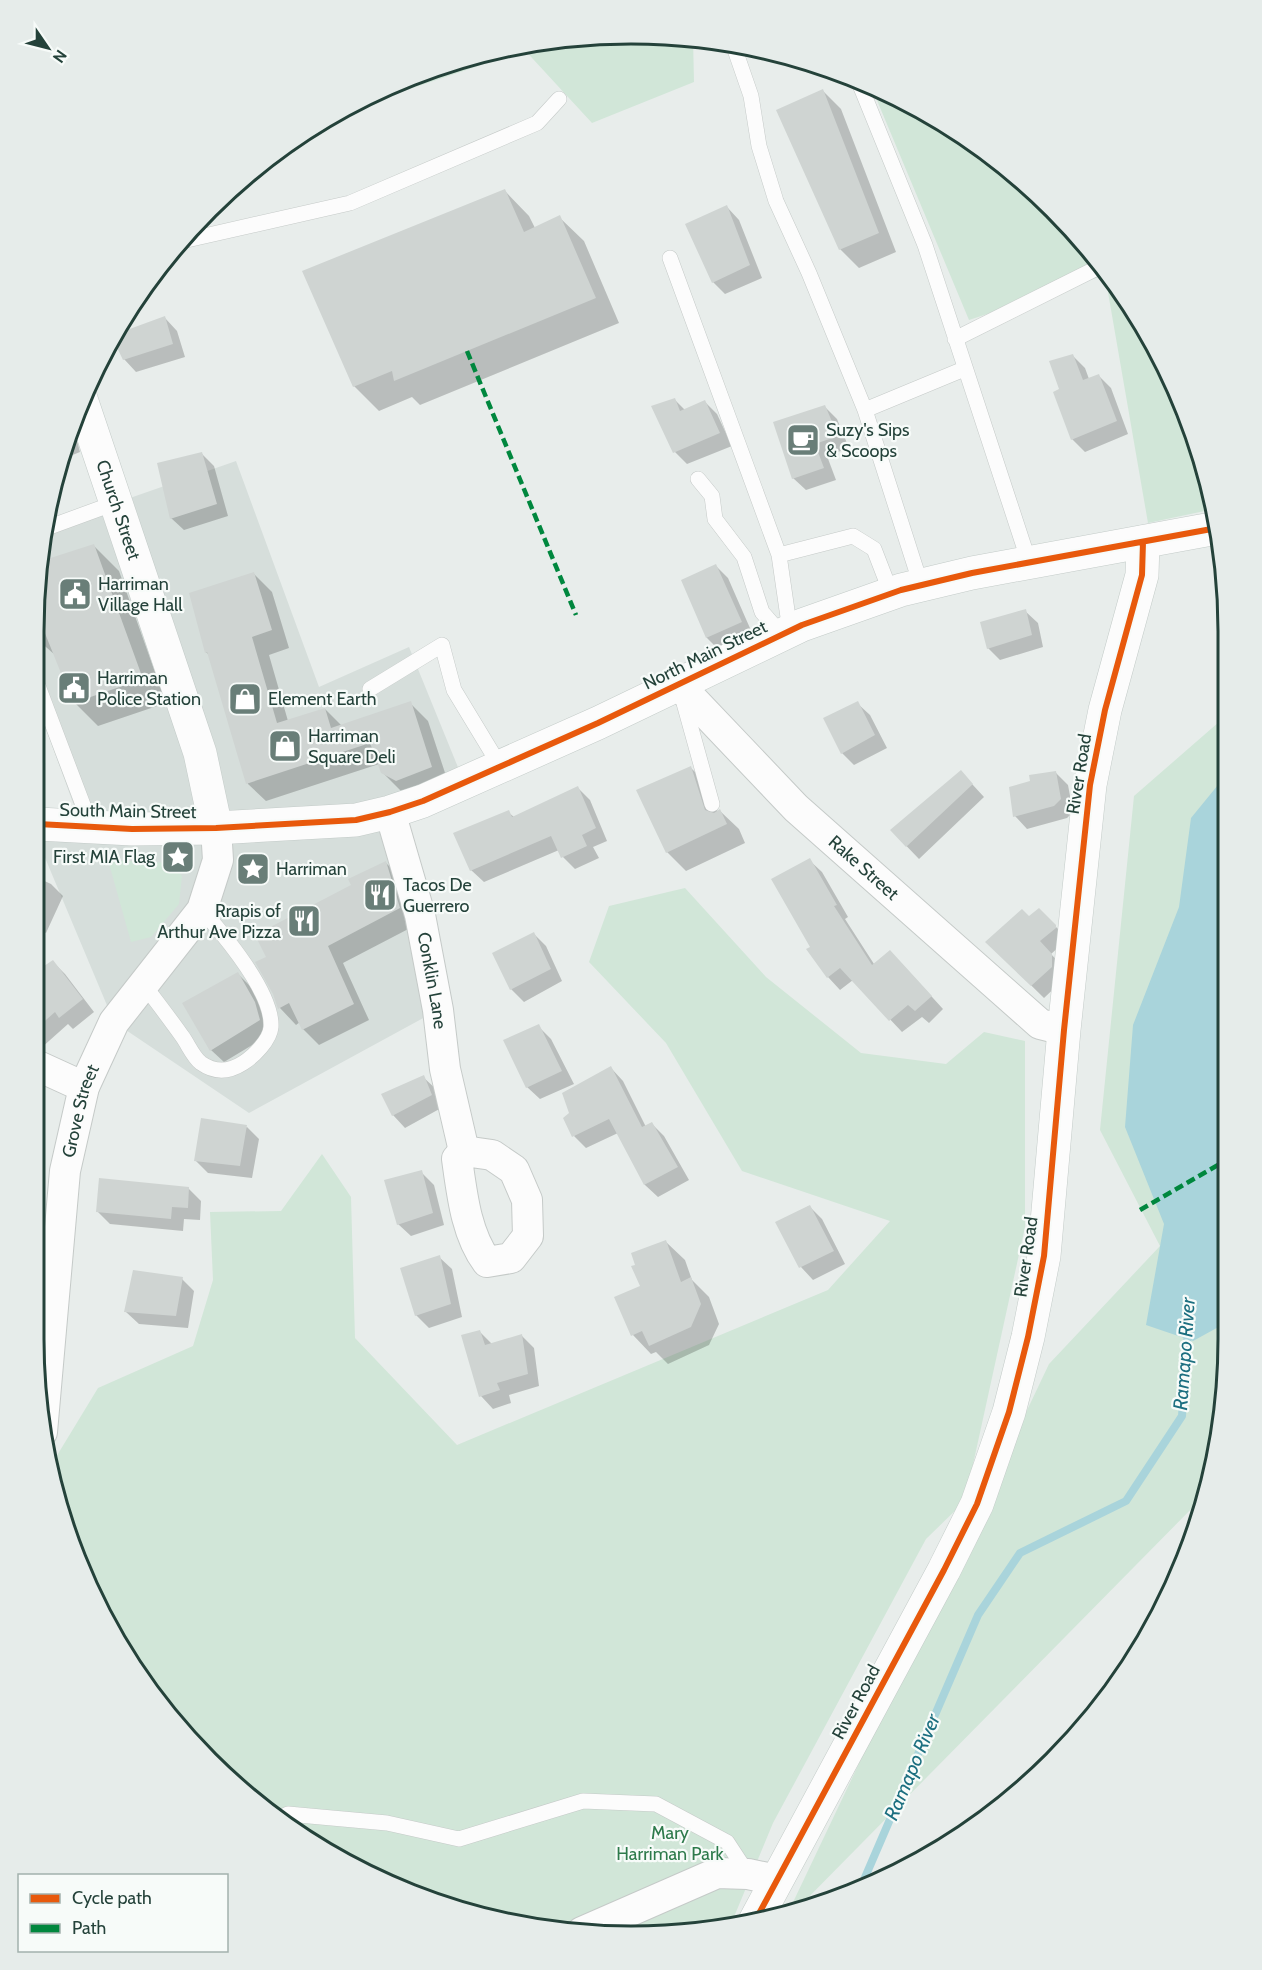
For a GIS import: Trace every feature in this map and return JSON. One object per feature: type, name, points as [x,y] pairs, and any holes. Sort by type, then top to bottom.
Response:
[{"type":"street","name":"Church Street","points":[[86,413],[200,753],[216,828]]},
{"type":"street","name":"North Main Street","points":[[216,828],[356,820],[390,812],[423,801],[678,685],[786,633],[906,589],[1029,562],[1209,529]]},
{"type":"street","name":"River Road","points":[[758,1912],[763,1877],[949,1561],[977,1504],[1009,1412],[1028,1337],[1044,1256],[1064,1030],[1090,785],[1105,710],[1142,575],[1143,542]]},
{"type":"street","name":"Rake Street","points":[[678,685],[796,807],[1040,1024],[1064,1030]]},
{"type":"street","name":"Conklin Lane","points":[[390,812],[420,915],[438,1010],[445,1069],[465,1151]]},
{"type":"street","name":"South Main Street","points":[[44,824],[132,829],[216,828]]},
{"type":"street","name":"Grove Street","points":[[46,1386],[64,1171],[84,1087],[114,1022],[202,910],[218,860],[216,828]]},
{"type":"street","points":[[44,1069],[84,1087]]},
{"type":"street","points":[[598,1925],[717,1873],[763,1877]]},
{"type":"lane","points":[[738,54],[751,96],[759,146],[777,201],[865,410],[906,589]]},
{"type":"lane","points":[[862,91],[925,245],[1029,562]]},
{"type":"lane","points":[[195,238],[350,203],[537,123],[559,99]]},
{"type":"lane","points":[[670,258],[779,555],[786,633]]},
{"type":"lane","points":[[955,339],[1094,269]]},
{"type":"lane","points":[[865,410],[964,369]]},
{"type":"lane","points":[[698,479],[712,496],[715,519],[744,557],[762,612],[786,633]]},
{"type":"lane","points":[[53,526],[115,503]]},
{"type":"lane","points":[[779,555],[853,536],[874,549],[906,589]]},
{"type":"lane","points":[[370,689],[442,645],[454,690],[500,766]]},
{"type":"lane","points":[[678,685],[712,804]]},
{"type":"lane","points":[[44,706],[91,826]]},
{"type":"lane","points":[[144,985],[200,1062],[218,1071],[229,1070],[245,1062],[262,1045],[271,1029],[269,1009],[255,981],[227,938],[202,910]]},
{"type":"lane","points":[[287,1815],[387,1824],[459,1839],[583,1801],[656,1804],[727,1842],[763,1877]]},
{"type":"shaded area","points":[[236,461],[319,687],[409,647],[464,782],[390,812],[438,1010],[249,1113],[114,1022],[44,855],[44,824],[81,825],[44,723],[45,593],[54,525]]},
{"type":"green space","points":[[631,44],[693,47],[694,82],[592,123],[528,53],[593,45]]},
{"type":"green space","points":[[493,61],[388,96],[442,75]]},
{"type":"green space","points":[[876,97],[925,122],[989,165],[1046,216],[1100,277],[969,320]]},
{"type":"green space","points":[[1107,288],[1140,337],[1174,406],[1187,442],[1206,511],[1148,523]]},
{"type":"green space","points":[[1218,723],[1217,1377],[1207,1454],[1193,1507],[807,1899],[793,1903],[1049,1364],[1160,1246],[1100,1130],[1134,796]]},
{"type":"green space","points":[[108,860],[171,863],[182,876],[179,904],[151,937],[131,942]]},
{"type":"green space","name":"Mary Harriman Park","points":[[685,888],[766,977],[861,1053],[946,1064],[984,1032],[1025,1041],[1025,1227],[965,1501],[926,1539],[773,1823],[734,1917],[669,1925],[593,1925],[554,1921],[516,1915],[442,1895],[406,1882],[337,1848],[273,1805],[244,1781],[189,1726],[165,1697],[122,1633],[88,1564],[75,1528],[56,1457],[98,1388],[193,1346],[213,1280],[210,1212],[281,1211],[322,1154],[351,1197],[355,1338],[457,1445],[828,1290],[890,1221],[742,1171],[666,1043],[589,962],[609,906]]},
{"type":"water","points":[[1218,785],[1218,1327],[1193,1341],[1146,1325],[1164,1224],[1125,1127],[1133,1025],[1179,907],[1191,818]]},
{"type":"building","points":[[823,89],[879,233],[839,250],[776,110]]},
{"type":"building","points":[[505,189],[524,232],[560,215],[596,298],[394,381],[392,371],[353,387],[302,271]]},
{"type":"building","points":[[727,205],[750,265],[712,283],[685,224]]},
{"type":"building","points":[[165,316],[173,344],[123,360],[117,347],[126,330]]},
{"type":"building","points":[[1073,354],[1083,380],[1099,374],[1117,421],[1071,440],[1053,392],[1059,389],[1049,361]]},
{"type":"building","points":[[675,398],[680,411],[705,400],[720,433],[673,453],[651,406]]},
{"type":"building","name":"Suzy's Sips & Scoops","points":[[825,405],[838,436],[815,444],[824,468],[792,479],[773,422]]},
{"type":"building","points":[[202,452],[217,504],[170,519],[157,463]]},
{"type":"building","name":"Harriman Village Hall","points":[[94,544],[143,679],[73,703],[44,631],[49,559]]},
{"type":"building","points":[[716,564],[742,622],[706,638],[681,580]]},
{"type":"building","points":[[254,572],[272,630],[252,637],[277,723],[325,708],[331,728],[411,701],[432,767],[396,781],[381,773],[370,743],[246,784],[207,652],[205,653],[189,593]]},
{"type":"building","points":[[1026,609],[1032,635],[987,649],[980,622]]},
{"type":"building","points":[[858,701],[875,735],[841,754],[823,718]]},
{"type":"building","points":[[691,766],[705,810],[714,813],[720,809],[727,824],[666,853],[636,790]]},
{"type":"building","points":[[961,770],[973,784],[906,847],[890,830]]},
{"type":"building","points":[[1056,771],[1061,799],[1054,806],[1013,817],[1009,787],[1030,781],[1029,775]]},
{"type":"building","points":[[578,786],[596,828],[582,835],[587,846],[561,858],[551,836],[470,871],[453,833],[509,810],[512,817]]},
{"type":"building","points":[[810,858],[837,905],[834,906],[872,965],[890,950],[932,996],[915,1011],[908,1005],[889,1021],[840,968],[827,978],[806,949],[810,947],[771,879]]},
{"type":"building","points":[[386,861],[400,908],[328,946],[354,1004],[302,1030],[289,1003],[278,1009],[273,994],[255,962],[266,957],[255,935],[351,885],[348,879]]},
{"type":"building","points":[[1039,908],[1056,925],[1056,928],[1040,941],[1052,954],[1052,967],[1031,986],[985,942],[1022,909],[1029,916]]},
{"type":"building","points":[[534,932],[551,969],[510,990],[492,953]]},
{"type":"building","points":[[53,960],[83,999],[59,1018],[55,1012],[44,1022],[44,966]]},
{"type":"building","points":[[238,972],[255,1002],[260,1020],[210,1051],[182,1003]]},
{"type":"building","points":[[539,1024],[562,1071],[526,1088],[503,1040]]},
{"type":"building","points":[[611,1066],[642,1127],[652,1122],[678,1167],[644,1185],[609,1119],[572,1137],[563,1118],[569,1113],[562,1093]]},
{"type":"building","points":[[424,1075],[432,1095],[392,1116],[381,1094]]},
{"type":"building","points":[[201,1118],[247,1125],[240,1166],[194,1161]]},
{"type":"building","points":[[422,1170],[433,1213],[397,1225],[384,1180]]},
{"type":"building","points":[[99,1178],[189,1187],[188,1208],[172,1207],[171,1219],[96,1212]]},
{"type":"building","points":[[810,1205],[834,1251],[799,1268],[775,1222]]},
{"type":"building","points":[[666,1240],[681,1282],[691,1277],[701,1304],[691,1327],[649,1346],[642,1331],[631,1336],[614,1297],[640,1286],[631,1266],[635,1265],[631,1253]]},
{"type":"building","points":[[440,1255],[451,1304],[415,1316],[400,1268]]},
{"type":"building","points":[[133,1270],[183,1277],[176,1316],[124,1312]]},
{"type":"building","points":[[480,1330],[485,1345],[522,1334],[528,1374],[497,1383],[500,1390],[479,1397],[461,1335]]},
{"type":"waterway","name":"Ramapo River","points":[[865,1878],[978,1615],[1020,1553],[1126,1501],[1182,1416],[1188,1330]]},
{"type":"marked path","points":[[467,351],[576,615]]},
{"type":"marked path","points":[[1140,1210],[1218,1165]]},
{"type":"cycle path","points":[[44,824],[132,829],[216,828],[356,820],[390,812],[423,801],[598,723],[802,625],[901,590],[972,573],[1209,529]]},
{"type":"cycle path","points":[[760,1912],[944,1570],[977,1504],[1009,1412],[1028,1337],[1044,1256],[1064,1030],[1090,785],[1105,710],[1142,575],[1143,542]]},
{"type":"place","name":"Suzy's Sips & Scoops","points":[[803,440]]},
{"type":"place","name":"Harriman Village Hall","points":[[75,594]]},
{"type":"place","name":"Harriman Police Station","points":[[74,688]]},
{"type":"place","name":"Element Earth","points":[[245,699]]},
{"type":"place","name":"Harriman Square Deli","points":[[285,746]]},
{"type":"place","name":"First MIA Flag","points":[[178,857]]},
{"type":"place","name":"Harriman","points":[[253,869]]},
{"type":"place","name":"Tacos De Guerrero","points":[[380,895]]},
{"type":"place","name":"Rrapis of Arthur Ave Pizza","points":[[304,921]]}]
